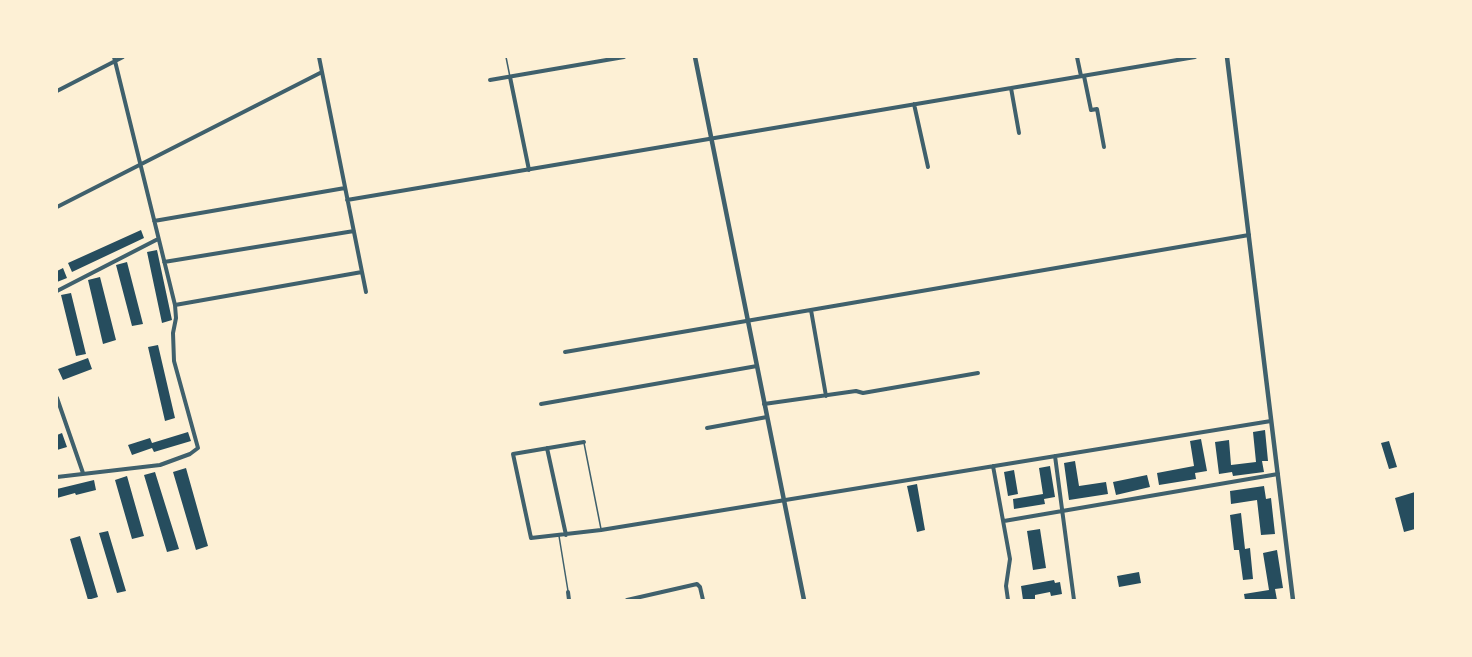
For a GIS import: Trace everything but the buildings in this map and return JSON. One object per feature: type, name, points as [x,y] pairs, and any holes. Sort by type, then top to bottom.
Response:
[{"type":"street","points":[[57,91],[115,59],[123,57]]},
{"type":"street","points":[[319,57],[366,292]]},
{"type":"street","points":[[490,80],[624,57]]},
{"type":"street","points":[[695,57],[804,600]]},
{"type":"street","points":[[1077,57],[1091,111],[1096,109],[1104,147]]},
{"type":"street","points":[[347,200],[1195,57]]},
{"type":"street","points":[[1227,57],[1293,600]]},
{"type":"street","points":[[57,477],[160,465],[190,454],[198,448],[174,361],[175,305],[115,59]]},
{"type":"street","points":[[57,207],[322,72]]},
{"type":"street","points":[[510,77],[529,170]]},
{"type":"street","points":[[1011,88],[1019,133]]},
{"type":"street","points":[[914,105],[928,167]]},
{"type":"street","points":[[154,221],[345,188]]},
{"type":"street","points":[[164,262],[354,231]]},
{"type":"street","points":[[565,352],[1249,235]]},
{"type":"street","points":[[57,291],[158,239]]},
{"type":"street","points":[[175,305],[362,272]]},
{"type":"street","points":[[811,310],[826,396]]},
{"type":"street","points":[[541,404],[757,366]]},
{"type":"street","points":[[764,404],[855,391],[863,393],[978,373]]},
{"type":"street","points":[[57,398],[83,473]]},
{"type":"street","points":[[707,428],[766,417]]},
{"type":"street","points":[[584,442],[513,454],[531,538],[601,530],[1271,421]]},
{"type":"street","points":[[547,448],[566,535]]},
{"type":"street","points":[[1054,456],[1074,600]]},
{"type":"street","points":[[993,466],[1010,559],[1006,586],[1008,600]]},
{"type":"street","points":[[1004,521],[1278,474]]},
{"type":"street","points":[[627,600],[696,584],[700,587],[703,600]]},
{"type":"street","points":[[568,592],[569,600]]},
{"type":"lane","points":[[506,57],[510,77]]},
{"type":"lane","points":[[584,442],[601,530]]},
{"type":"lane","points":[[559,536],[568,592]]}]
